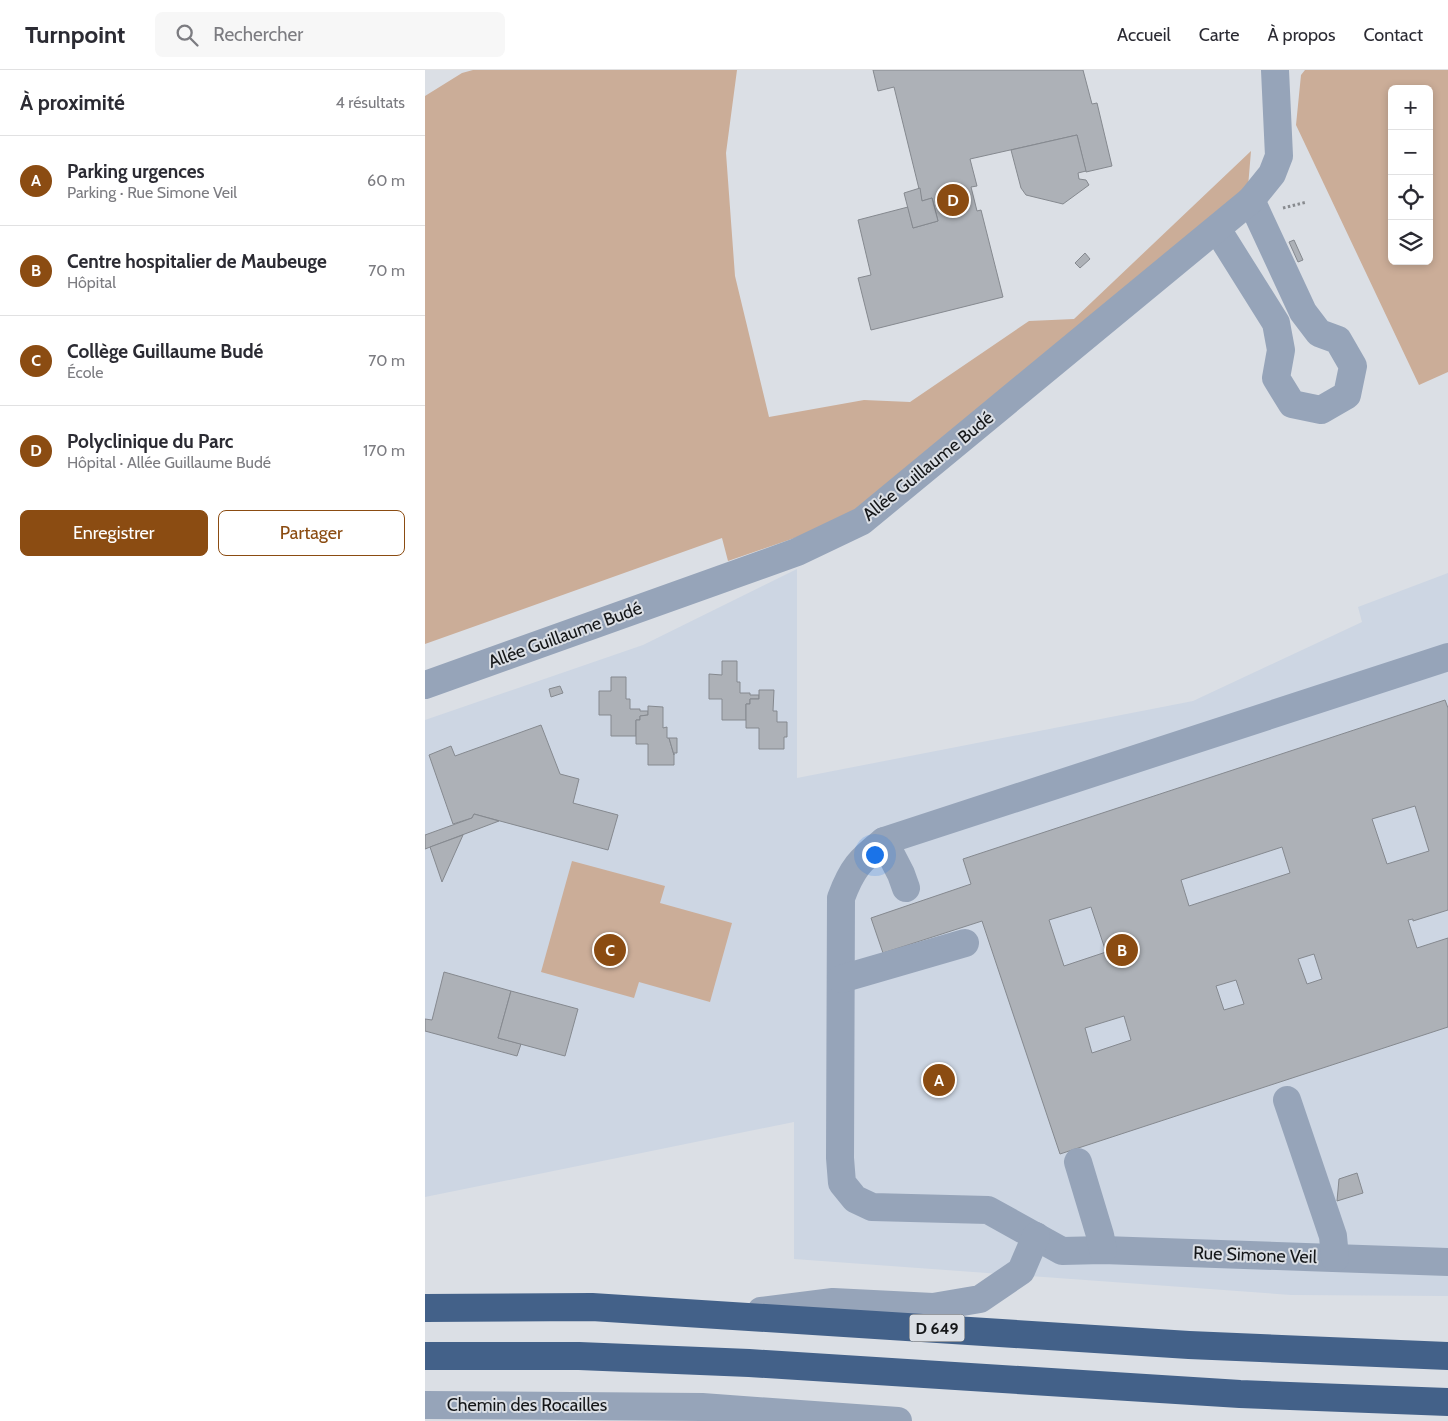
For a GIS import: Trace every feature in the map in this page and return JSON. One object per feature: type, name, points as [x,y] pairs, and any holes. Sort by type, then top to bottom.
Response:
[{"type":"highway","name":"D 649","points":[[425,1308],[592,1307],[1189,1345],[1448,1356]]},
{"type":"highway","points":[[425,1356],[579,1356],[749,1363],[1240,1394],[1448,1402]]},
{"type":"street","name":"Allée Guillaume Budé","points":[[425,684],[797,552],[862,521],[1251,200],[1272,174],[1279,156],[1275,70]]},
{"type":"street","points":[[1217,229],[1276,323],[1281,350],[1276,378],[1292,404],[1321,410],[1347,395],[1353,366],[1338,340],[1319,333],[1303,312],[1251,200]]},
{"type":"street","points":[[729,1315],[833,1302],[933,1307],[980,1299],[1021,1271],[1036,1236],[988,1210],[872,1207],[855,1199],[842,1183],[840,1158],[841,898],[849,877],[864,857],[884,841],[1448,657]]},
{"type":"street","points":[[884,841],[906,888]]},
{"type":"street","points":[[841,979],[965,944]]},
{"type":"street","points":[[1287,1100],[1333,1236],[1335,1258]]},
{"type":"street","points":[[1078,1162],[1103,1250]]},
{"type":"street","name":"Rue Simone Veil","points":[[1036,1236],[1063,1250],[1448,1262]]},
{"type":"street","name":"Chemin des Rocailles","points":[[425,1405],[898,1421]]},
{"type":"path","points":[[1286,216],[1283,208],[1307,202]]},
{"type":"shaded area","points":[[473,70],[737,70],[726,153],[735,276],[769,417],[864,400],[910,402],[1029,321],[1074,319],[1251,151],[1248,187],[887,493],[812,532],[728,561],[722,538],[425,644],[425,96],[462,73]]},
{"type":"shaded area","points":[[1305,70],[1448,70],[1448,372],[1419,385],[1296,125],[1301,75]]},
{"type":"shaded area","points":[[797,569],[797,778],[1193,701],[1362,622],[1358,607],[1448,573],[1448,1296],[1291,1295],[794,1259],[794,1122],[425,1197],[425,720],[643,645]]},
{"type":"shaded area","points":[[572,861],[665,886],[660,903],[732,923],[710,1002],[639,982],[634,998],[541,972]]},
{"type":"building","points":[[873,70],[1083,70],[1092,104],[1097,103],[1112,166],[1086,172],[1077,135],[970,159],[977,186],[971,187],[977,211],[981,210],[1003,297],[871,330],[858,278],[871,275],[858,220],[908,207],[913,228],[938,221],[932,198],[922,201],[894,87],[878,91]]},
{"type":"building","points":[[1077,135],[1086,171],[1078,173],[1079,179],[1086,180],[1089,185],[1063,204],[1026,195],[1021,188],[1011,150]]},
{"type":"building","points":[[920,188],[922,201],[932,198],[938,221],[913,228],[904,193]]},
{"type":"building","points":[[1294,240],[1303,260],[1298,262],[1289,242]]},
{"type":"building","points":[[1085,253],[1090,259],[1080,268],[1075,263]]},
{"type":"building","points":[[722,661],[737,661],[737,682],[740,682],[740,693],[759,695],[759,699],[750,699],[750,704],[746,704],[746,720],[722,720],[722,699],[709,699],[709,674],[722,675]]},
{"type":"building","points":[[611,677],[626,677],[626,699],[630,699],[630,709],[648,711],[648,715],[640,716],[640,720],[636,720],[636,736],[611,736],[611,715],[599,715],[599,691],[611,691]]},
{"type":"building","points":[[560,686],[563,693],[551,697],[549,689]]},
{"type":"building","points":[[759,690],[774,690],[773,711],[777,711],[777,722],[787,722],[787,737],[784,737],[784,749],[759,749],[759,728],[746,728],[746,704],[750,704],[750,699],[759,699]]},
{"type":"building","points":[[1445,700],[1448,708],[1448,910],[1413,921],[1413,919],[1408,920],[1417,948],[1448,938],[1448,1027],[1060,1154],[982,921],[883,953],[871,918],[971,884],[963,859]],"holes":[[[1415,806],[1429,851],[1387,864],[1372,819]],[[1282,847],[1290,873],[1189,906],[1181,880]],[[1091,907],[1106,952],[1064,966],[1049,920]],[[1314,954],[1322,979],[1307,984],[1298,959]],[[1236,980],[1244,1004],[1224,1010],[1216,986]],[[1124,1016],[1131,1040],[1092,1053],[1085,1028]]]},
{"type":"building","points":[[648,706],[663,707],[663,728],[667,727],[667,738],[669,738],[674,755],[674,765],[648,765],[648,744],[636,744],[636,720],[640,720],[640,716],[648,715]]},
{"type":"building","points":[[541,725],[560,774],[579,779],[573,803],[618,815],[608,850],[474,814],[472,818],[453,824],[429,755],[451,746],[455,756]]},
{"type":"building","points":[[669,738],[677,738],[677,753],[674,753],[674,755]]},
{"type":"building","points":[[474,814],[499,821],[425,849],[425,835],[472,818]]},
{"type":"building","points":[[463,835],[442,882],[430,847]]},
{"type":"building","points":[[444,972],[511,991],[498,1038],[521,1044],[517,1056],[425,1031],[425,1019],[432,1020]]},
{"type":"building","points":[[511,991],[578,1009],[565,1056],[498,1038]]},
{"type":"building","points":[[1357,1173],[1363,1193],[1337,1201],[1339,1179]]},
{"type":"place","name":"Polyclinique du Parc","points":[[953,200]]},
{"type":"place","name":"Collège Guillaume Budé","points":[[610,950]]},
{"type":"place","name":"Centre hospitalier de Maubeuge","points":[[1122,950]]},
{"type":"place","name":"Parking urgences","points":[[939,1080]]}]
